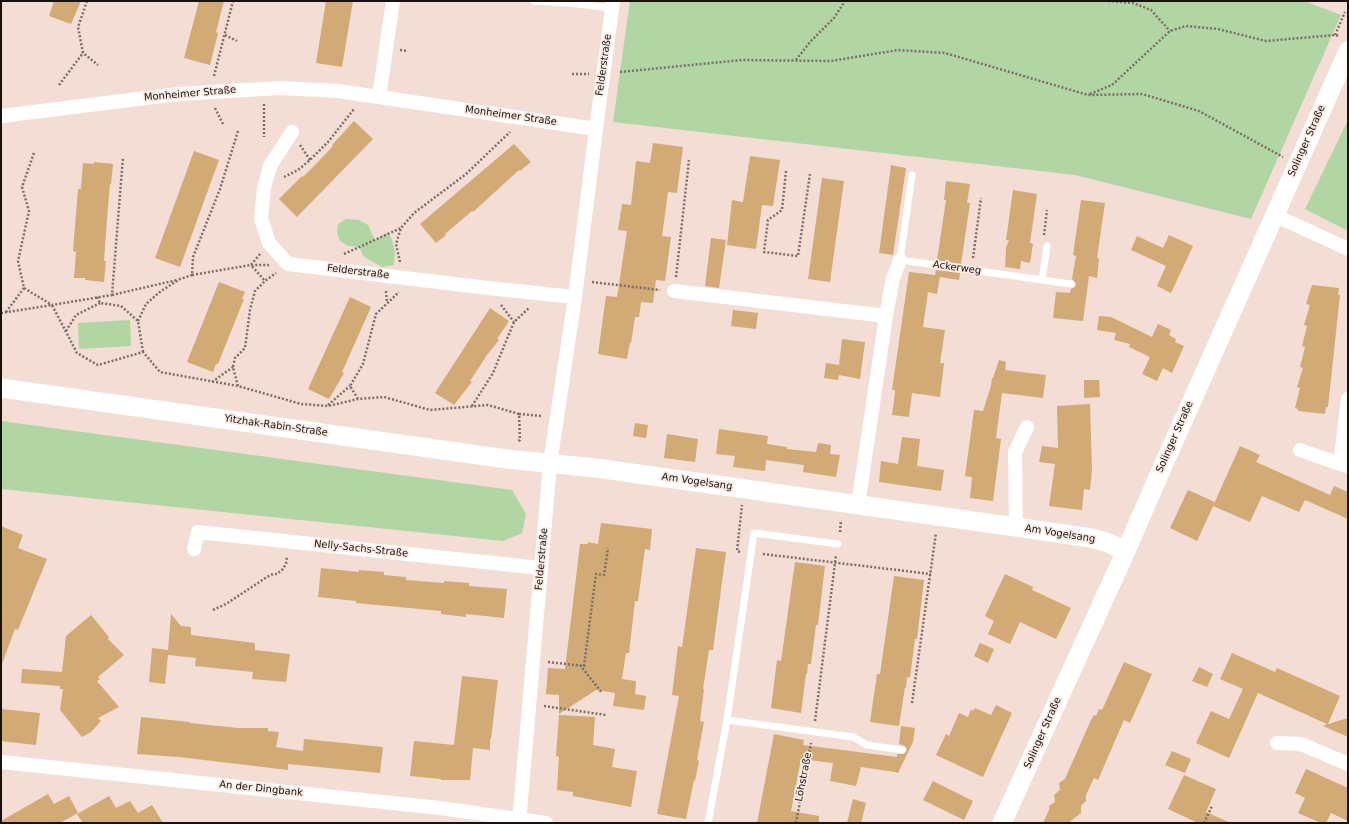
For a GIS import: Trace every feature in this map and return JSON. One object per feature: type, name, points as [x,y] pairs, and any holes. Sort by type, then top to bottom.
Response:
[{"type":"main road","name":"Solinger Straße","points":[[1002,823],[1126,551],[1297,165],[1345,43]]},
{"type":"main road","name":"Yitzhak-Rabin-Straße","points":[[1,388],[550,464]]},
{"type":"main road","name":"Am Vogelsang","points":[[550,464],[596,468],[1091,538],[1106,542],[1126,551]]},
{"type":"street","points":[[372,96],[392,1]]},
{"type":"street","name":"Felderstraße","points":[[520,821],[550,464],[578,280],[612,5]]},
{"type":"street","name":"Monheimer Straße","points":[[1,116],[178,94],[280,88],[338,91],[596,128]]},
{"type":"street","points":[[288,264],[269,243],[261,218],[264,188],[270,166],[292,132]]},
{"type":"street","points":[[1274,215],[1348,248]]},
{"type":"street","points":[[850,504],[893,278],[900,260]]},
{"type":"street","name":"Felderstraße","points":[[288,264],[575,297]]},
{"type":"street","points":[[674,291],[886,316]]},
{"type":"street","points":[[1300,450],[1344,465],[1348,399]]},
{"type":"street","name":"Am Vogelsang","points":[[1016,527],[1014,452],[1027,427]]},
{"type":"street","name":"Nelly-Sachs-Straße","points":[[194,549],[198,532],[541,568]]},
{"type":"street","points":[[1277,743],[1301,744],[1348,764]]},
{"type":"street","name":"An der Dingbank","points":[[1,762],[432,807],[520,821]]},
{"type":"street","points":[[520,821],[546,823]]},
{"type":"lane","points":[[534,1],[612,5]]},
{"type":"lane","points":[[900,260],[912,175]]},
{"type":"lane","points":[[1042,280],[1047,246]]},
{"type":"lane","name":"Ackerweg","points":[[900,260],[1071,284]]},
{"type":"lane","points":[[708,823],[727,720],[754,533],[838,544]]},
{"type":"lane","points":[[727,720],[853,736],[867,745],[902,750]]},
{"type":"path","points":[[87,1],[78,27],[83,53],[98,65]]},
{"type":"path","points":[[210,92],[233,1]]},
{"type":"path","points":[[796,60],[810,42],[834,18],[846,1]]},
{"type":"path","points":[[1108,1],[1133,4],[1151,10],[1170,31]]},
{"type":"path","points":[[1335,35],[1345,12]]},
{"type":"path","points":[[1088,95],[1112,86],[1170,31],[1186,26],[1218,30],[1266,41],[1335,35],[1345,43]]},
{"type":"path","points":[[224,35],[238,41]]},
{"type":"path","points":[[603,73],[742,60],[831,61],[898,50],[945,53],[1088,95],[1142,94],[1199,111],[1297,165]]},
{"type":"path","points":[[59,86],[83,53]]},
{"type":"path","points":[[264,89],[264,138]]},
{"type":"path","points":[[264,188],[298,170],[310,160],[372,96]]},
{"type":"path","points":[[328,406],[350,386],[362,364],[376,314],[413,279],[398,255],[396,244],[401,228],[414,213],[466,174],[506,134],[516,128],[518,117]]},
{"type":"path","points":[[192,275],[193,257],[220,189],[238,131]]},
{"type":"path","points":[[34,153],[22,187],[29,211],[18,260],[24,288],[52,305],[77,353],[98,364],[143,352]]},
{"type":"path","points":[[112,295],[123,157]]},
{"type":"path","points":[[578,280],[674,291],[689,160]]},
{"type":"path","points":[[786,171],[782,210],[768,220],[764,252],[798,256],[810,174]]},
{"type":"path","points":[[971,270],[981,198]]},
{"type":"path","points":[[1047,210],[1043,246],[1047,246]]},
{"type":"path","points":[[344,254],[401,228]]},
{"type":"path","points":[[1,313],[112,295],[192,275],[251,265],[288,264]]},
{"type":"path","points":[[238,386],[233,366],[235,358],[245,348],[250,310],[255,291],[265,281],[288,264]]},
{"type":"path","points":[[251,265],[265,281]]},
{"type":"path","points":[[180,279],[161,291],[146,304],[138,321],[143,352],[160,372],[238,386],[301,404],[328,406],[358,399],[384,397],[430,410],[488,405],[519,414],[556,418]]},
{"type":"path","points":[[6,312],[24,288]]},
{"type":"path","points":[[472,406],[493,373],[514,322],[544,294]]},
{"type":"path","points":[[97,297],[100,303]]},
{"type":"path","points":[[66,332],[76,315],[100,303],[121,306],[138,321]]},
{"type":"path","points":[[212,382],[233,366]]},
{"type":"path","points":[[350,386],[358,399]]},
{"type":"path","points":[[507,459],[509,444],[520,440],[519,414]]},
{"type":"path","points":[[744,489],[737,551],[931,574]]},
{"type":"path","points":[[813,731],[838,544],[850,504]]},
{"type":"path","points":[[912,703],[939,516]]},
{"type":"path","points":[[213,610],[226,604],[267,577],[277,574],[282,570],[286,564],[289,541]]},
{"type":"path","points":[[534,660],[584,666],[596,574],[604,575],[608,548]]},
{"type":"path","points":[[580,665],[602,693]]},
{"type":"path","points":[[530,704],[606,715]]},
{"type":"path","name":"Löhstraße","points":[[796,823],[813,731]]},
{"type":"path","points":[[1204,823],[1212,806]]},
{"type":"green space","points":[[630,1],[1304,1],[1341,15],[1251,219],[1075,175],[613,122]]},
{"type":"green space","points":[[1348,120],[1348,231],[1305,209]]},
{"type":"green space","points":[[346,219],[359,220],[368,225],[375,240],[388,232],[395,252],[394,265],[382,267],[364,257],[359,247],[348,246],[340,241],[337,232],[338,224]]},
{"type":"green space","points":[[130,320],[131,346],[79,349],[78,323]]},
{"type":"green space","points":[[1,421],[512,490],[526,514],[522,533],[503,541],[1,489]]},
{"type":"building","points":[[54,1],[81,1],[71,24],[49,16]]},
{"type":"building","points":[[199,1],[224,1],[210,65],[184,58]]},
{"type":"building","points":[[326,1],[353,1],[342,67],[316,63]]},
{"type":"building","points":[[354,121],[373,139],[297,217],[279,199],[318,162]]},
{"type":"building","points":[[653,143],[683,147],[677,193],[668,192],[662,236],[671,237],[665,281],[656,280],[653,303],[641,302],[639,317],[635,317],[627,359],[598,354],[606,296],[617,297],[627,231],[618,230],[622,204],[631,205],[636,161],[650,163]]},
{"type":"building","points":[[514,144],[531,162],[520,171],[519,170],[436,243],[420,224]]},
{"type":"building","points":[[194,151],[219,160],[180,267],[155,258]]},
{"type":"building","points":[[750,156],[780,160],[773,206],[762,205],[756,249],[727,245],[732,200],[743,202]]},
{"type":"building","points":[[94,162],[113,164],[107,219],[104,282],[85,280],[85,278],[74,278],[76,252],[73,251],[78,189],[81,189],[83,163],[94,164]]},
{"type":"building","points":[[891,165],[906,168],[893,255],[879,253]]},
{"type":"building","points":[[822,178],[844,181],[830,282],[808,279]]},
{"type":"building","points":[[946,181],[970,184],[967,203],[970,203],[961,264],[937,260],[946,200],[944,200]]},
{"type":"building","points":[[1013,190],[1037,194],[1030,243],[1033,244],[1030,263],[1021,261],[1020,269],[1005,267],[1006,248],[1009,240],[1006,240]]},
{"type":"building","points":[[1081,200],[1105,203],[1097,258],[1099,259],[1097,278],[1089,276],[1083,321],[1053,318],[1056,292],[1070,293],[1071,289],[1076,285],[1072,279],[1076,256],[1073,255]]},
{"type":"building","points":[[1169,235],[1193,246],[1171,293],[1157,286],[1166,266],[1131,250],[1137,236],[1163,248]]},
{"type":"building","points":[[711,238],[726,240],[719,288],[705,286]]},
{"type":"building","points":[[936,270],[960,273],[959,280],[940,277],[937,294],[928,292],[923,327],[945,330],[940,363],[944,363],[940,397],[912,393],[909,417],[892,415],[895,390],[892,390],[909,272],[935,275]]},
{"type":"building","points":[[219,282],[245,292],[242,299],[244,299],[218,364],[216,364],[213,372],[187,362]]},
{"type":"building","points":[[1312,285],[1339,288],[1338,295],[1340,295],[1328,407],[1326,407],[1325,414],[1298,411],[1298,409],[1295,408],[1300,388],[1297,387],[1303,368],[1300,367],[1305,347],[1302,346],[1307,326],[1304,325],[1310,305],[1306,304]]},
{"type":"building","points":[[350,297],[371,307],[342,372],[344,373],[329,399],[308,389]]},
{"type":"building","points":[[490,308],[509,321],[497,339],[499,340],[470,381],[472,382],[454,405],[435,393]]},
{"type":"building","points":[[733,310],[758,313],[756,329],[731,326]]},
{"type":"building","points":[[1099,316],[1111,317],[1152,337],[1158,324],[1171,330],[1169,335],[1176,339],[1175,342],[1184,346],[1172,373],[1163,368],[1157,381],[1142,374],[1150,357],[1129,347],[1130,344],[1114,340],[1116,333],[1097,330]]},
{"type":"building","points":[[842,339],[865,342],[860,379],[839,375],[838,380],[824,378],[826,363],[839,365]]},
{"type":"building","points":[[999,360],[1006,362],[1005,370],[1046,375],[1043,398],[1002,393],[996,438],[1001,439],[993,501],[970,498],[972,477],[965,476],[974,410],[983,411],[992,378]]},
{"type":"building","points":[[1084,380],[1099,380],[1100,397],[1084,398]]},
{"type":"building","points":[[1090,404],[1092,469],[1090,490],[1084,489],[1082,510],[1049,506],[1055,464],[1039,462],[1042,446],[1058,448],[1057,406]]},
{"type":"building","points":[[635,423],[648,425],[646,438],[633,436]]},
{"type":"building","points":[[719,429],[768,436],[767,444],[787,447],[787,449],[816,452],[818,443],[831,445],[830,454],[840,455],[836,477],[803,472],[804,465],[766,460],[765,471],[733,467],[735,456],[716,454]]},
{"type":"building","points":[[667,434],[698,439],[695,462],[664,458]]},
{"type":"building","points":[[902,437],[920,439],[917,466],[944,470],[941,491],[879,482],[881,461],[898,464]]},
{"type":"building","points":[[1240,446],[1260,455],[1256,462],[1330,495],[1334,486],[1348,492],[1348,519],[1305,500],[1299,512],[1262,496],[1250,522],[1213,506]]},
{"type":"building","points":[[1188,490],[1215,502],[1197,541],[1170,528]]},
{"type":"building","points":[[601,523],[652,529],[650,550],[645,549],[638,601],[635,601],[629,653],[626,653],[622,679],[636,681],[635,694],[646,696],[644,710],[613,706],[615,693],[596,690],[559,714],[559,695],[546,694],[548,668],[565,669],[580,544],[588,544],[588,542],[598,544]]},
{"type":"building","points":[[1,526],[23,535],[18,548],[47,559],[18,630],[15,629],[2,664]]},
{"type":"building","points":[[696,548],[726,552],[713,650],[709,650],[703,689],[700,721],[704,722],[697,760],[699,761],[686,819],[657,814],[679,696],[672,695],[678,646],[682,647]]},
{"type":"building","points":[[795,562],[825,566],[818,625],[816,625],[811,664],[808,664],[806,674],[801,713],[771,708],[777,660],[781,661]]},
{"type":"building","points":[[321,568],[359,572],[359,570],[384,572],[384,575],[406,577],[406,580],[469,583],[469,586],[507,589],[504,618],[466,614],[466,617],[441,614],[441,611],[356,603],[356,601],[318,597]]},
{"type":"building","points":[[1005,574],[1033,587],[1032,590],[1071,608],[1056,639],[1020,622],[1010,644],[988,634],[994,621],[985,616]]},
{"type":"building","points":[[894,576],[924,580],[917,639],[915,639],[910,678],[907,677],[899,726],[870,722],[877,674],[880,674]]},
{"type":"building","points":[[171,614],[181,626],[191,627],[191,635],[255,643],[255,650],[290,654],[286,682],[252,679],[253,672],[195,666],[196,658],[168,655],[165,684],[149,682],[152,648],[168,650]]},
{"type":"building","points":[[91,615],[109,637],[108,639],[124,655],[98,677],[100,679],[97,681],[119,707],[98,718],[101,721],[91,732],[82,737],[60,710],[63,689],[60,689],[60,686],[21,683],[22,669],[62,672],[66,636]]},
{"type":"building","points":[[980,643],[994,649],[988,663],[974,656]]},
{"type":"building","points":[[1232,653],[1275,672],[1277,668],[1340,696],[1328,724],[1348,718],[1348,737],[1323,726],[1327,724],[1258,693],[1229,758],[1196,743],[1211,711],[1229,719],[1243,689],[1220,679]]},
{"type":"building","points":[[1124,662],[1152,674],[1130,723],[1124,720],[1098,780],[1094,778],[1086,795],[1086,801],[1081,806],[1081,813],[1068,823],[1043,823],[1049,810],[1049,806],[1055,802],[1054,795],[1060,790],[1059,783],[1065,779],[1090,722],[1094,715],[1096,716],[1099,709],[1102,710]]},
{"type":"building","points":[[1199,667],[1213,674],[1207,687],[1192,681]]},
{"type":"building","points":[[462,676],[498,680],[490,739],[490,750],[473,748],[470,780],[441,780],[410,776],[414,741],[454,745]]},
{"type":"building","points":[[996,705],[1012,713],[983,777],[936,755],[946,734],[949,736],[959,713],[968,717],[971,709],[973,711],[975,708],[991,715]]},
{"type":"building","points":[[1,709],[40,713],[36,745],[1,741]]},
{"type":"building","points":[[559,715],[595,717],[593,745],[615,749],[612,767],[637,771],[631,807],[573,796],[573,792],[557,790],[559,757],[556,756]]},
{"type":"building","points":[[141,717],[238,728],[268,728],[268,731],[279,732],[276,747],[303,751],[304,739],[383,747],[380,773],[288,764],[288,770],[179,757],[137,754]]},
{"type":"building","points":[[901,726],[915,728],[913,742],[898,773],[861,767],[856,786],[830,781],[833,763],[801,759],[791,811],[819,816],[819,823],[757,823],[774,734],[804,740],[803,745],[897,757],[897,754],[904,754],[907,750],[905,746],[899,744]]},
{"type":"building","points":[[1172,751],[1191,759],[1185,773],[1165,765]]},
{"type":"building","points":[[1306,769],[1348,788],[1348,821],[1331,813],[1326,823],[1321,823],[1298,813],[1305,798],[1295,793]]},
{"type":"building","points":[[1184,775],[1216,789],[1206,812],[1231,823],[1198,823],[1168,809]]},
{"type":"building","points":[[933,781],[973,801],[964,820],[923,800]]},
{"type":"building","points":[[48,794],[54,804],[69,796],[78,813],[60,823],[1,823],[1,821]]},
{"type":"building","points":[[109,796],[116,808],[130,801],[138,813],[152,805],[163,823],[83,823],[77,814]]},
{"type":"building","points":[[853,799],[866,803],[861,823],[847,823]]}]
